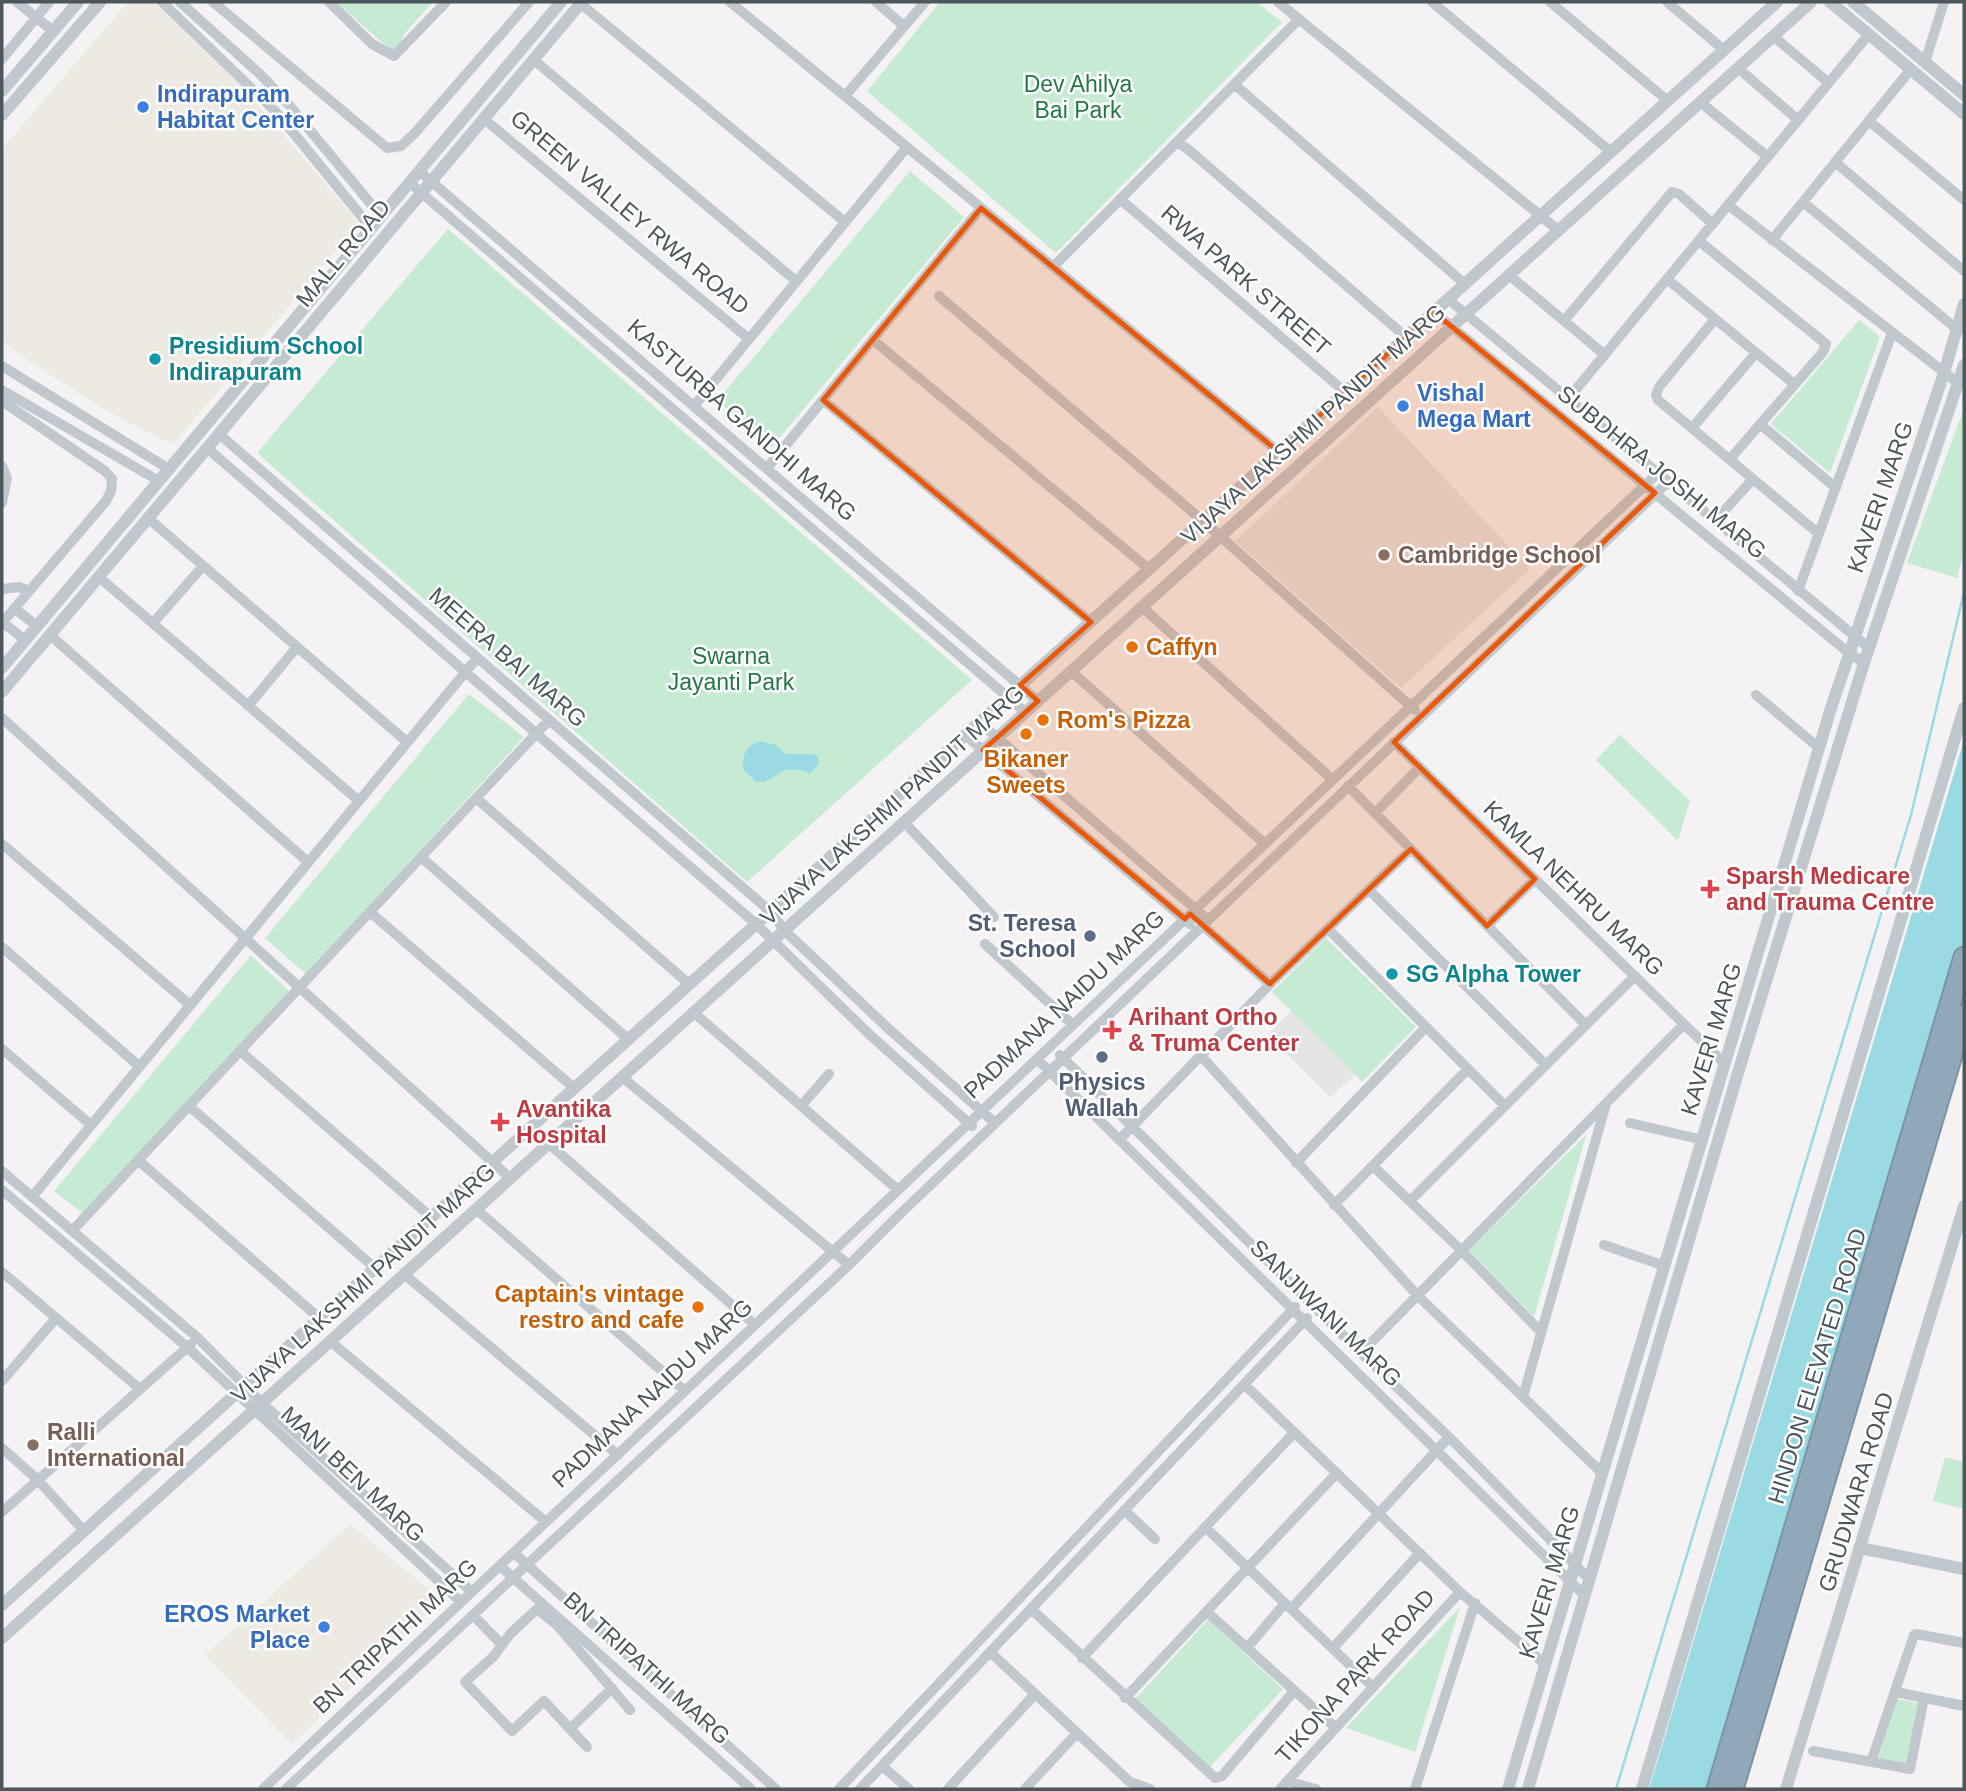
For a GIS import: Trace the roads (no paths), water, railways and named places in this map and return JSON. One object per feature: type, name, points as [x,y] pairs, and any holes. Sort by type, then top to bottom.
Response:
[{"type":"highway","name":"HINDON ELEVATED ROAD","points":[[1717,1789],[1964,957]]},
{"type":"highway","name":"HINDON ELEVATED ROAD","points":[[1733,1789],[1964,1015]]},
{"type":"street","points":[[17,2],[53,31]]},
{"type":"street","points":[[2,59],[49,2]]},
{"type":"street","points":[[3,88],[78,2]]},
{"type":"street","points":[[2,115],[100,2]]},
{"type":"street","points":[[162,2],[278,114],[371,228]]},
{"type":"street","points":[[180,2],[261,75],[381,216]]},
{"type":"street","points":[[192,12],[201,2]]},
{"type":"street","points":[[213,2],[387,148],[401,146],[414,134],[529,2]]},
{"type":"street","points":[[329,2],[372,44],[394,56],[446,2]]},
{"type":"street","name":"MALL ROAD","points":[[2,668],[561,2]]},
{"type":"street","points":[[730,2],[1279,452]]},
{"type":"street","points":[[876,2],[904,26]]},
{"type":"street","points":[[845,96],[925,2]]},
{"type":"street","points":[[1278,2],[1558,230]]},
{"type":"street","points":[[1432,2],[1611,152]]},
{"type":"street","points":[[1550,2],[1668,100]]},
{"type":"street","points":[[1667,2],[1724,50]]},
{"type":"street","name":"VIJAYA LAKSHMI PANDIT MARG","points":[[2,1605],[1777,2]]},
{"type":"street","name":"VIJAYA LAKSHMI PANDIT MARG","points":[[2,1638],[1811,2]]},
{"type":"street","points":[[1830,2],[1964,114]]},
{"type":"street","points":[[1853,2],[1964,95]]},
{"type":"street","points":[[1926,62],[1944,2]]},
{"type":"street","points":[[581,3],[845,222]]},
{"type":"street","name":"MALL ROAD","points":[[2,692],[581,3]]},
{"type":"street","points":[[1053,267],[1299,19]]},
{"type":"street","points":[[1568,399],[1869,34]]},
{"type":"street","points":[[1773,36],[1829,83]]},
{"type":"street","points":[[534,60],[796,281]]},
{"type":"street","points":[[1738,68],[1798,120]]},
{"type":"street","points":[[1772,240],[1911,69]]},
{"type":"street","points":[[1234,85],[1465,284]]},
{"type":"street","points":[[1700,102],[1768,157]]},
{"type":"street","name":"GREEN VALLEY RWA ROAD","points":[[484,118],[749,339]]},
{"type":"street","points":[[1869,121],[1964,200]]},
{"type":"street","points":[[1177,142],[1406,337]]},
{"type":"street","points":[[694,406],[907,147]]},
{"type":"street","points":[[1835,162],[1964,271]]},
{"type":"street","name":"KASTURBA GANDHI MARG","points":[[419,171],[1038,701]]},
{"type":"street","name":"KASTURBA GANDHI MARG","points":[[410,183],[1025,712]]},
{"type":"street","points":[[1564,321],[1672,192],[1679,194],[1713,224]]},
{"type":"street","name":"RWA PARK STREET","points":[[1120,199],[1345,392]]},
{"type":"street","points":[[1803,202],[1958,330]]},
{"type":"street","points":[[1728,205],[1958,383]]},
{"type":"street","points":[[767,468],[981,208]]},
{"type":"street","points":[[1699,241],[1826,344],[1823,352],[1730,460]]},
{"type":"street","points":[[1509,275],[1605,355]]},
{"type":"street","points":[[1667,279],[1794,384]]},
{"type":"street","points":[[939,296],[1203,521],[1422,716]]},
{"type":"street","name":"SUBDHRA JOSHI MARG","points":[[1448,299],[1869,648]]},
{"type":"street","name":"KAVERI MARG","points":[[1508,1789],[1819,748],[1944,373],[1964,304]]},
{"type":"street","name":"SUBDHRA JOSHI MARG","points":[[1434,312],[1864,663]]},
{"type":"street","points":[[1715,319],[1657,391],[1658,400],[1819,534]]},
{"type":"street","points":[[1798,591],[1892,333]]},
{"type":"street","points":[[873,340],[1149,569]]},
{"type":"street","points":[[1692,428],[1756,353]]},
{"type":"street","name":"KAVERI MARG","points":[[1528,1789],[1733,1088],[1864,663],[1964,365]]},
{"type":"street","points":[[2,366],[169,469]]},
{"type":"street","points":[[2,390],[159,481]]},
{"type":"street","points":[[823,400],[1091,622]]},
{"type":"street","points":[[2,401],[105,471],[113,480],[106,501],[2,623],[25,640]]},
{"type":"street","points":[[1760,424],[1836,488]]},
{"type":"street","name":"MEERA BAI MARG","points":[[219,434],[770,911],[785,930],[890,1030],[995,1123]]},
{"type":"street","name":"MEERA BAI MARG","points":[[207,448],[756,924],[870,1035],[982,1135]]},
{"type":"street","points":[[733,461],[743,448]]},
{"type":"street","points":[[2,466],[7,478],[2,503]]},
{"type":"street","name":"PADMANA NAIDU MARG","points":[[500,1566],[1658,473]]},
{"type":"street","points":[[1715,521],[1753,479]]},
{"type":"street","name":"PADMANA NAIDU MARG","points":[[514,1578],[849,1265],[1668,482]]},
{"type":"street","points":[[148,518],[407,742]]},
{"type":"street","points":[[153,624],[203,566]]},
{"type":"street","points":[[99,577],[359,801]]},
{"type":"street","points":[[2,589],[19,587],[29,591]]},
{"type":"street","points":[[1142,607],[1333,780]]},
{"type":"street","points":[[14,608],[37,626]]},
{"type":"street","points":[[50,635],[308,862]]},
{"type":"street","points":[[248,706],[297,647]]},
{"type":"street","points":[[32,1197],[477,658]]},
{"type":"street","points":[[1071,671],[1265,844]]},
{"type":"street","points":[[1756,695],[1819,748]]},
{"type":"street","points":[[1642,1789],[1964,708]]},
{"type":"street","points":[[2,718],[510,1178]]},
{"type":"street","points":[[72,1231],[549,720]]},
{"type":"street","points":[[979,722],[1195,909],[1203,925],[1270,984]]},
{"type":"street","points":[[965,735],[1185,919],[1203,925]]},
{"type":"street","name":"KAMLA NEHRU MARG","points":[[1394,742],[1725,1064]]},
{"type":"street","points":[[1375,813],[1420,767]]},
{"type":"street","points":[[1348,786],[1586,1025]]},
{"type":"street","points":[[476,798],[689,984]]},
{"type":"street","points":[[904,822],[994,918]]},
{"type":"street","points":[[2,844],[190,1005]]},
{"type":"street","points":[[1119,1140],[1270,984],[1411,849]]},
{"type":"street","points":[[421,857],[628,1039]]},
{"type":"street","points":[[1487,926],[1535,879]]},
{"type":"street","points":[[1369,890],[1546,1065]]},
{"type":"street","points":[[370,912],[574,1088]]},
{"type":"street","points":[[1328,929],[1505,1106]]},
{"type":"street","points":[[985,944],[1073,1025]]},
{"type":"street","points":[[2,947],[139,1066]]},
{"type":"street","points":[[1410,1201],[1635,976]]},
{"type":"street","points":[[693,1013],[898,1190]]},
{"type":"street","points":[[1361,1353],[1684,1024]]},
{"type":"street","points":[[1296,1163],[1426,1027]]},
{"type":"street","name":"SANJIWANI MARG","points":[[1051,1046],[1449,1437],[1590,1580]]},
{"type":"street","points":[[2,1049],[91,1125]]},
{"type":"street","points":[[240,1051],[431,1217]]},
{"type":"street","points":[[1202,1057],[1417,1294],[1603,1474]]},
{"type":"street","name":"SANJIWANI MARG","points":[[1037,1059],[1585,1596]]},
{"type":"street","points":[[1334,1205],[1468,1069]]},
{"type":"street","points":[[801,1106],[829,1074]]},
{"type":"street","points":[[622,1077],[849,1265]]},
{"type":"street","points":[[1523,1396],[1607,1101]]},
{"type":"street","points":[[189,1106],[375,1268]]},
{"type":"street","points":[[1630,1123],[1703,1140]]},
{"type":"street","points":[[548,1143],[755,1325]]},
{"type":"street","points":[[138,1160],[320,1318]]},
{"type":"street","points":[[1373,1166],[1541,1332]]},
{"type":"street","name":"MANI BEN MARG","points":[[2,1171],[198,1338],[258,1407],[461,1602]]},
{"type":"street","name":"MANI BEN MARG","points":[[2,1190],[187,1347],[242,1390]]},
{"type":"street","name":"GRUDWARA ROAD","points":[[1786,1789],[1860,1548],[1959,1242],[1964,1206]]},
{"type":"street","points":[[476,1209],[685,1391]]},
{"type":"street","points":[[1604,1245],[1665,1266]]},
{"type":"street","points":[[404,1274],[618,1455]]},
{"type":"street","points":[[2,1289],[6,1276],[140,1389]]},
{"type":"street","points":[[839,1789],[1304,1297]]},
{"type":"street","points":[[860,1789],[1316,1308]]},
{"type":"street","points":[[2,1381],[55,1318]]},
{"type":"street","points":[[2,1513],[198,1338]]},
{"type":"street","points":[[330,1341],[546,1522]]},
{"type":"street","points":[[1244,1384],[1460,1591],[1546,1665]]},
{"type":"street","points":[[258,1407],[472,1592]]},
{"type":"street","points":[[1082,1658],[1294,1433]]},
{"type":"street","points":[[1247,1648],[1449,1437]]},
{"type":"street","points":[[2,1448],[38,1480],[84,1531]]},
{"type":"street","points":[[1125,1698],[1337,1474]]},
{"type":"street","points":[[1124,1510],[1155,1539]]},
{"type":"street","points":[[1205,1527],[1373,1687]]},
{"type":"street","points":[[1860,1548],[1964,1569]]},
{"type":"street","points":[[513,1553],[776,1789]]},
{"type":"street","points":[[1333,1648],[1420,1553]]},
{"type":"street","name":"BN TRIPATHI MARG","points":[[263,1789],[500,1566],[751,1789]]},
{"type":"street","name":"BN TRIPATHI MARG","points":[[286,1789],[514,1578]]},
{"type":"street","name":"TIKONA PARK ROAD","points":[[1283,1785],[1460,1591]]},
{"type":"street","points":[[1415,1789],[1475,1603]]},
{"type":"street","points":[[587,1747],[544,1701],[512,1731],[465,1682],[493,1657],[511,1633],[537,1609],[556,1625],[630,1710]]},
{"type":"street","points":[[1031,1609],[1210,1775],[1218,1778]]},
{"type":"street","points":[[1207,1612],[1336,1728]]},
{"type":"street","points":[[473,1615],[502,1645]]},
{"type":"street","points":[[1871,1762],[1915,1634],[1964,1643]]},
{"type":"street","points":[[990,1652],[1130,1782],[1150,1789]]},
{"type":"street","points":[[599,1674],[609,1663]]},
{"type":"street","points":[[570,1729],[612,1689]]},
{"type":"street","points":[[1206,1789],[1294,1691]]},
{"type":"street","points":[[1896,1692],[1964,1706]]},
{"type":"street","points":[[948,1789],[1035,1694]]},
{"type":"street","points":[[1813,1751],[1910,1768],[1924,1698]]},
{"type":"street","points":[[1025,1789],[1077,1733]]},
{"type":"street","points":[[883,1766],[909,1789]]},
{"type":"street","points":[[1283,1785],[1315,1789]]},
{"type":"water","points":[[1964,740],[1964,957],[1713,1789],[1649,1789]]},
{"type":"water","points":[[760,741],[776,745],[786,754],[813,754],[818,757],[819,764],[810,773],[799,770],[783,771],[769,780],[756,782],[743,769],[743,759],[748,748]]},
{"type":"waterway","points":[[1616,1789],[1911,815],[1964,592]]},
{"type":"place","name":"Indirapuram Habitat Center","points":[[143,107]]},
{"type":"place","name":"Presidium School Indirapuram","points":[[155,359]]},
{"type":"place","name":"Vishal Mega Mart","points":[[1403,406]]},
{"type":"place","name":"Cambridge School","points":[[1384,555]]},
{"type":"place","name":"Caffyn","points":[[1132,647]]},
{"type":"place","name":"Rom's Pizza","points":[[1043,720]]},
{"type":"place","name":"Bikaner Sweets","points":[[1026,734]]},
{"type":"place","name":"Sparsh Medicare and Trauma Centre","points":[[1710,889]]},
{"type":"place","name":"St. Teresa School","points":[[1090,936]]},
{"type":"place","name":"SG Alpha Tower","points":[[1392,974]]},
{"type":"place","name":"Arihant Ortho & Truma Center","points":[[1112,1030]]},
{"type":"place","name":"Physics Wallah","points":[[1102,1057]]},
{"type":"place","name":"Avantika Hospital","points":[[500,1122]]},
{"type":"place","name":"Captain's vintage restro and cafe","points":[[698,1307]]},
{"type":"place","name":"Ralli International","points":[[33,1445]]},
{"type":"place","name":"EROS Market Place","points":[[324,1627]]},
{"type":"park label","name":"Dev Ahilya Bai Park","points":[[1078,97]]},
{"type":"park label","name":"Swarna Jayanti Park","points":[[731,669]]}]
